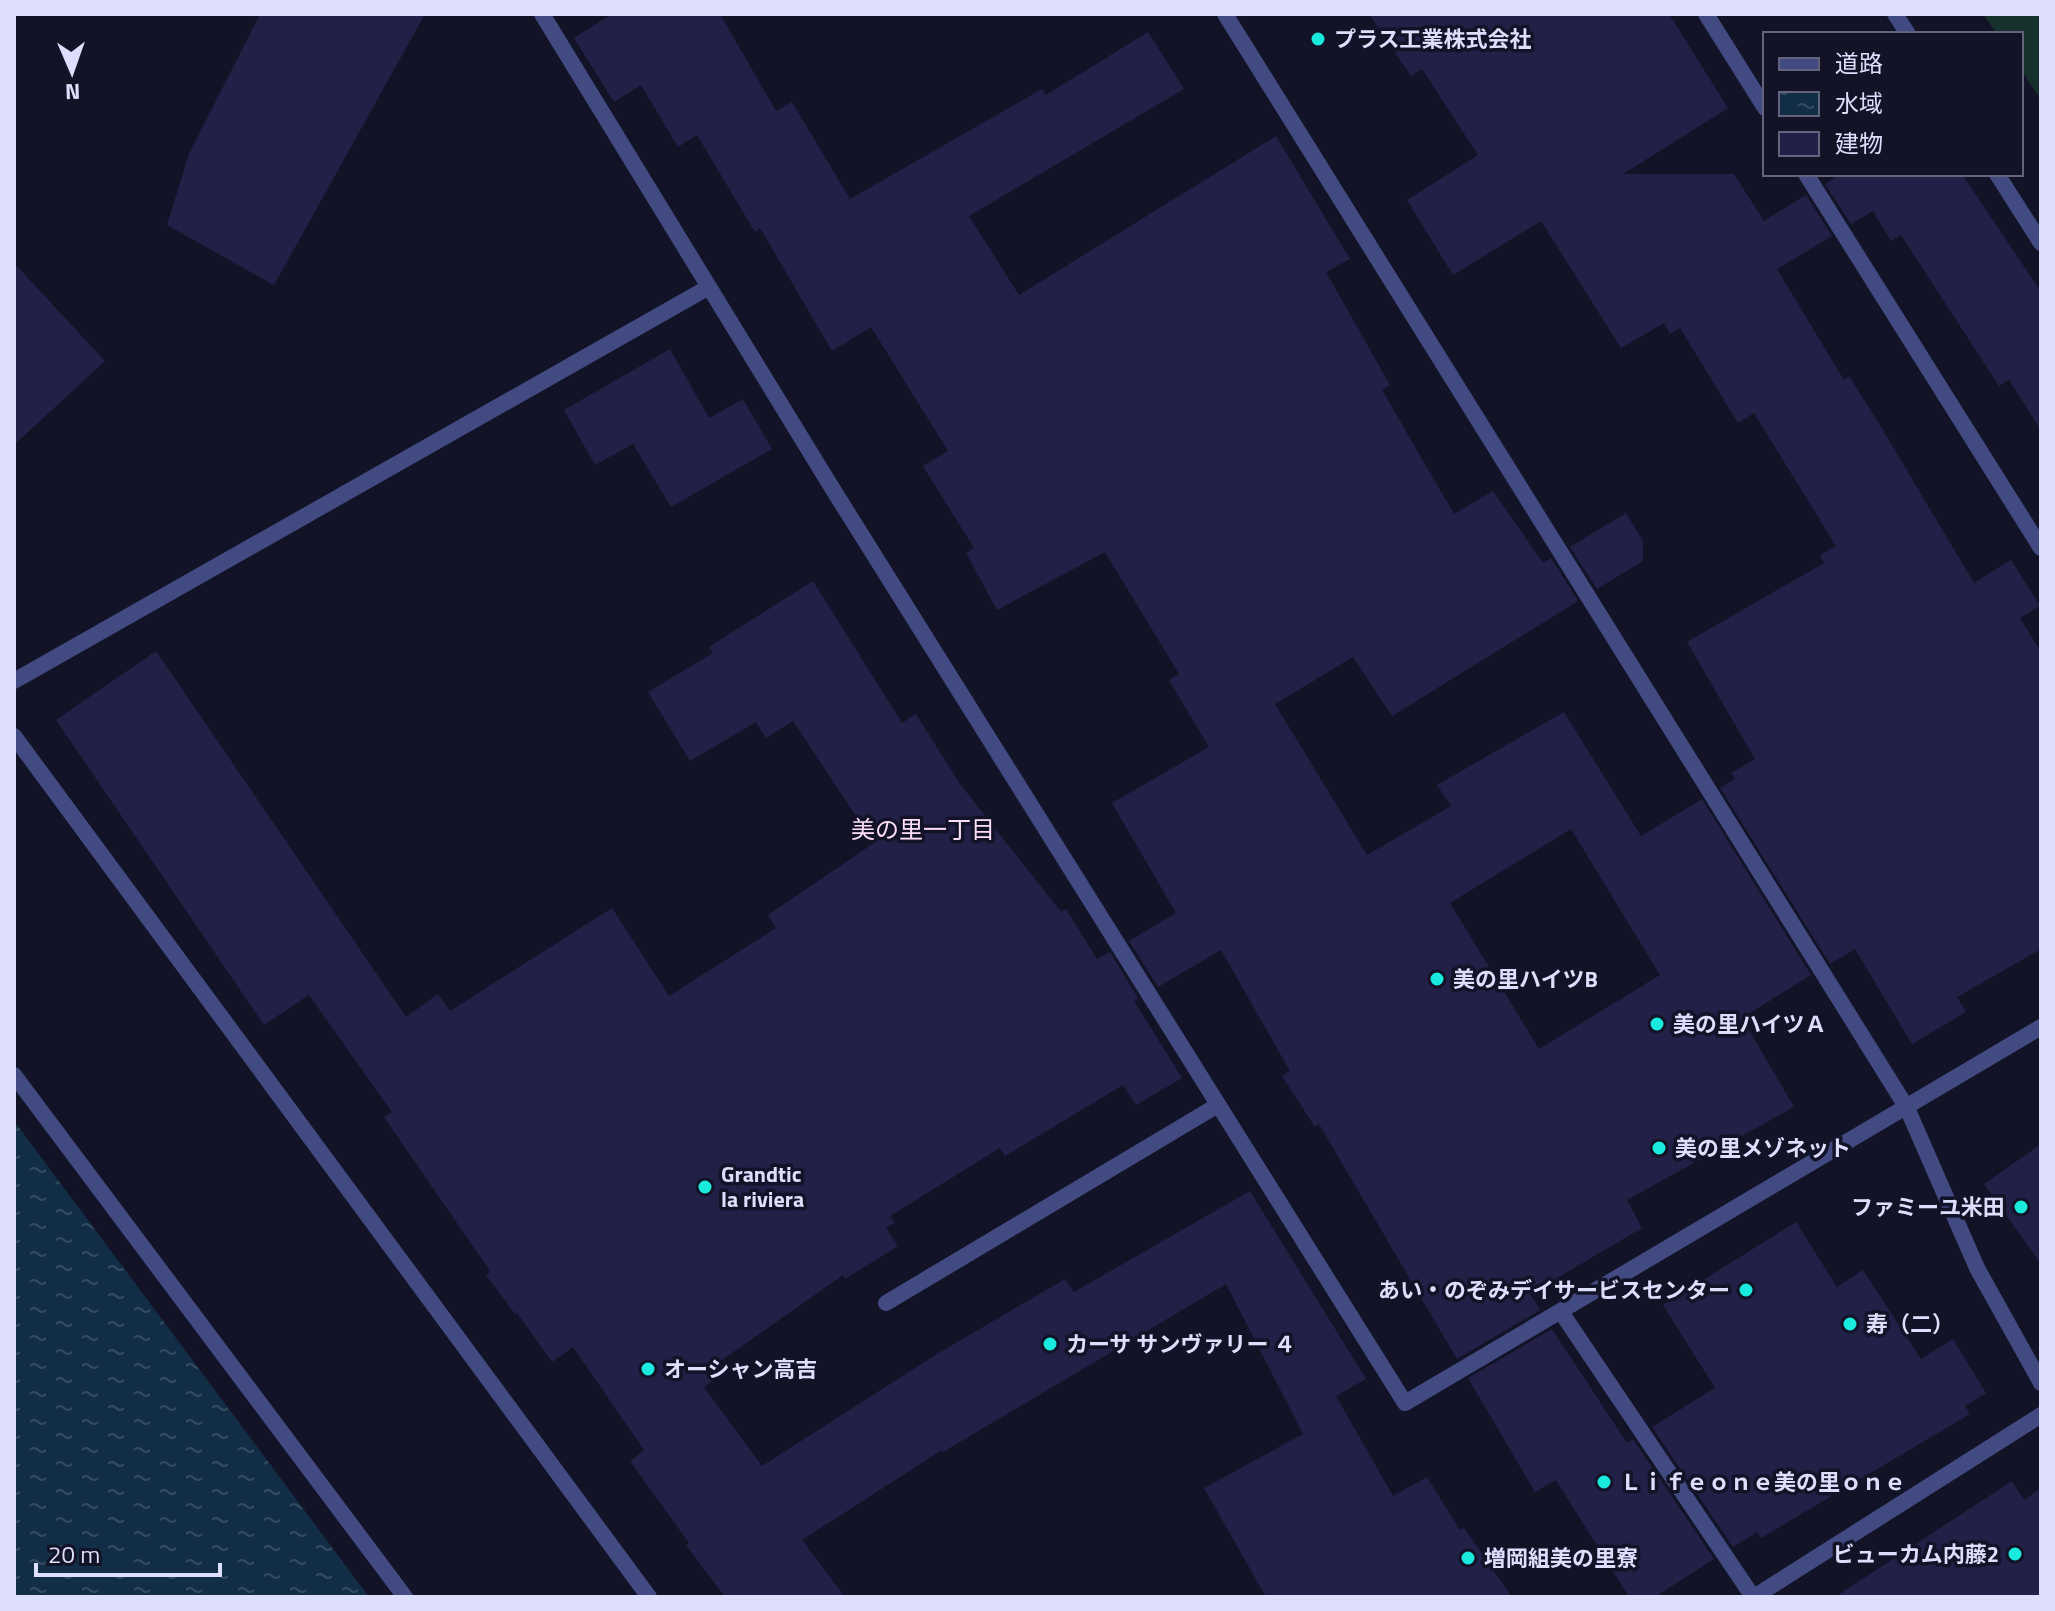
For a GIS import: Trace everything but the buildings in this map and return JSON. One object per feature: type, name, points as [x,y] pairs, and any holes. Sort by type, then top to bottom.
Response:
[{"type":"street","points":[[542,14],[1405,1403],[2041,1027]]},
{"type":"street","points":[[1225,14],[1907,1108],[1977,1268],[2041,1383]]},
{"type":"street","points":[[1706,14],[1763,105]]},
{"type":"street","points":[[1895,14],[1907,32]]},
{"type":"street","points":[[1807,176],[2041,548]]},
{"type":"street","points":[[1998,176],[2041,243]]},
{"type":"street","points":[[14,681],[709,287]]},
{"type":"street","points":[[14,736],[649,1597]]},
{"type":"street","points":[[14,1075],[405,1597]]},
{"type":"street","points":[[886,1303],[1218,1105]]},
{"type":"street","points":[[1561,1312],[1753,1597],[2041,1415]]},
{"type":"green space","points":[[1983,14],[2041,14],[2041,100],[2023,73],[2023,32],[1996,32]]},
{"type":"water","points":[[14,1121],[369,1597],[14,1597]]},
{"type":"place","name":"プラス工業株式会社","points":[[1318,39]]},
{"type":"place","name":"美の里ハイツB","points":[[1437,979]]},
{"type":"place","name":"美の里ハイツＡ","points":[[1657,1024]]},
{"type":"place","name":"美の里メゾネット","points":[[1659,1148]]},
{"type":"place","name":"Grandtic la riviera","points":[[705,1187]]},
{"type":"place","name":"ファミーユ米田","points":[[2021,1207]]},
{"type":"place","name":"あい・のぞみデイサービスセンター","points":[[1746,1290]]},
{"type":"place","name":"寿（二）","points":[[1850,1324]]},
{"type":"place","name":"カーサ サンヴァリー ４","points":[[1050,1344]]},
{"type":"place","name":"オーシャン高吉","points":[[648,1369]]},
{"type":"place","name":"Ｌｉｆｅｏｎｅ美の里ｏｎｅ","points":[[1604,1482]]},
{"type":"place","name":"ビューカム内藤2","points":[[2015,1554]]},
{"type":"place","name":"増岡組美の里寮","points":[[1468,1558]]},
{"type":"district","name":"美の里一丁目","points":[[923,830]]}]
